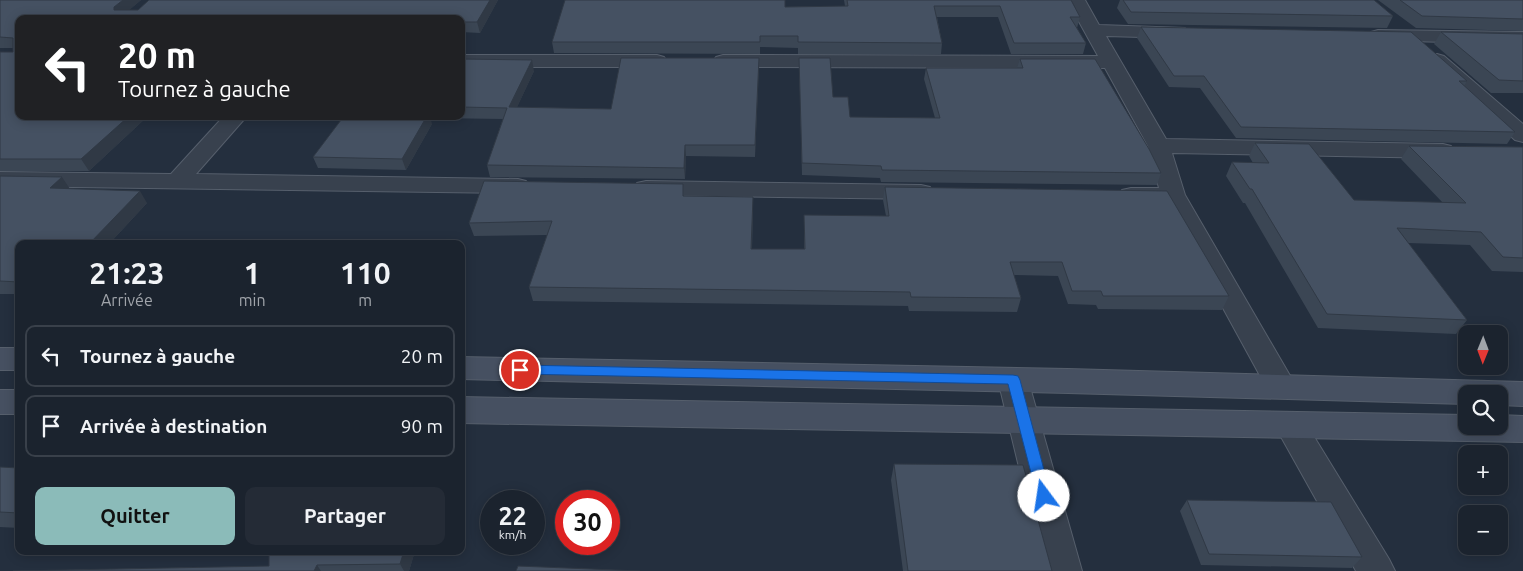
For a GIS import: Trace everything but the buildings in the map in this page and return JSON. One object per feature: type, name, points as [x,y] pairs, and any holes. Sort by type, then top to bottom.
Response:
[{"type":"main road","points":[[0,359],[15,359]]},
{"type":"main road","points":[[465,368],[1281,386],[1523,394]]},
{"type":"main road","points":[[0,402],[15,402]]},
{"type":"main road","points":[[465,410],[1523,429]]},
{"type":"street","points":[[1076,0],[1159,146],[1173,195],[1281,386]]},
{"type":"street","points":[[1388,18],[1411,36],[1520,147]]},
{"type":"street","points":[[1094,30],[1193,32]]},
{"type":"street","points":[[1361,35],[1523,38]]},
{"type":"street","points":[[465,60],[678,61]]},
{"type":"street","points":[[708,61],[1112,62]]},
{"type":"street","points":[[177,182],[232,120]]},
{"type":"street","points":[[1159,146],[1464,152]]},
{"type":"street","points":[[0,180],[536,187]]},
{"type":"street","points":[[626,188],[944,192]]},
{"type":"street","points":[[1114,195],[1173,195]]},
{"type":"street","points":[[1013,380],[1063,571]]},
{"type":"street","points":[[1291,426],[1376,571]]},
{"type":"route","points":[[520,370],[1013,380],[1044,496]]}]
